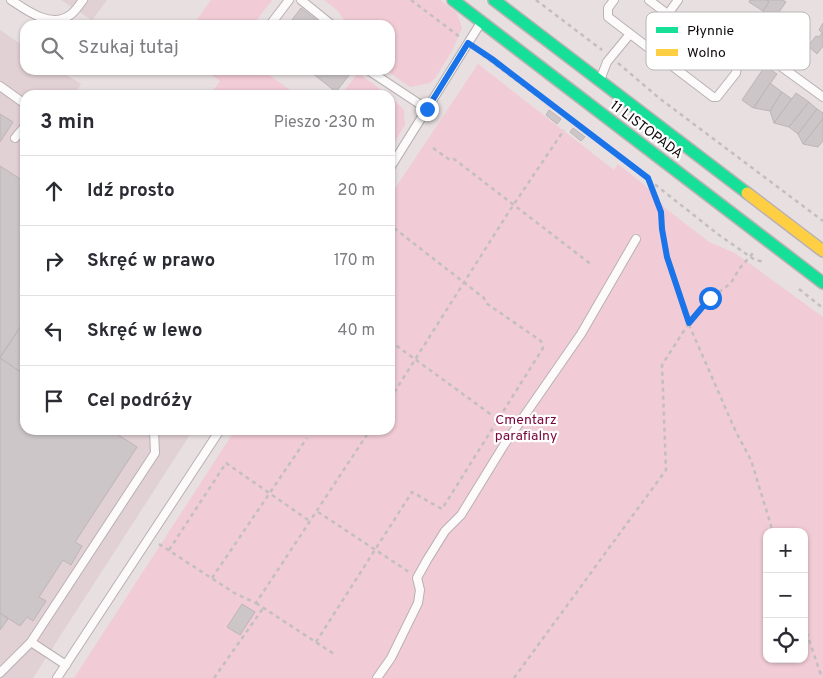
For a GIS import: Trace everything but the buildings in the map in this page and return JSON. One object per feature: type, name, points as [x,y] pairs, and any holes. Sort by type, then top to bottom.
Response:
[{"type":"main road","name":"11 LISTOPADA","points":[[453,0],[490,10],[587,70],[592,90],[823,250]]},
{"type":"main road","name":"11 LISTOPADA","points":[[490,10],[592,90],[823,282]]},
{"type":"lane","points":[[11,0],[46,19],[57,20],[69,16],[83,0]]},
{"type":"lane","points":[[274,20],[289,0]]},
{"type":"lane","points":[[301,0],[326,20]]},
{"type":"lane","points":[[614,0],[608,8],[608,17],[646,46]]},
{"type":"lane","points":[[649,0],[665,12]]},
{"type":"lane","points":[[669,12],[678,0]]},
{"type":"lane","points":[[395,160],[490,10]]},
{"type":"lane","points":[[592,90],[609,60],[630,34]]},
{"type":"lane","points":[[587,70],[609,60]]},
{"type":"lane","points":[[677,70],[713,97],[720,95],[736,70]]},
{"type":"lane","points":[[786,70],[823,97]]},
{"type":"lane","points":[[376,75],[427,109]]},
{"type":"lane","points":[[0,86],[20,100]]},
{"type":"lane","points":[[15,138],[20,132]]},
{"type":"lane","points":[[377,678],[391,658],[418,603],[420,590],[418,578],[445,531],[461,514],[504,445],[580,334],[636,239]]},
{"type":"lane","points":[[0,673],[31,642],[154,453],[154,435]]},
{"type":"lane","points":[[58,678],[217,435]]},
{"type":"lane","points":[[31,642],[66,665]]},
{"type":"path","points":[[411,0],[648,178],[676,203],[750,256],[771,266]]},
{"type":"path","points":[[536,0],[609,60],[823,221]]},
{"type":"path","points":[[395,391],[514,204],[564,130]]},
{"type":"path","points":[[434,148],[450,160],[454,159],[592,265]]},
{"type":"path","points":[[648,178],[656,181]]},
{"type":"path","points":[[648,178],[661,212],[667,257],[689,323],[736,432],[751,460],[772,528]]},
{"type":"path","points":[[316,642],[412,492],[442,509],[543,348],[541,341],[486,303],[484,298],[395,229]]},
{"type":"path","points":[[514,678],[666,470],[662,365],[689,323],[710,298],[731,283],[739,269],[750,256]]},
{"type":"path","points":[[395,345],[493,416]]},
{"type":"path","points":[[256,603],[318,512],[367,435]]},
{"type":"path","points":[[212,578],[307,438]]},
{"type":"path","points":[[169,550],[226,463],[311,522]]},
{"type":"path","points":[[318,512],[418,578]]},
{"type":"path","points":[[150,538],[245,599],[264,607],[334,654]]},
{"type":"path","points":[[220,678],[215,677],[264,607]]},
{"type":"path","points":[[808,637],[822,678]]},
{"type":"shaded area","points":[[61,0],[107,0],[92,20]]},
{"type":"shaded area","points":[[0,30],[20,44],[20,75],[67,75],[81,84],[77,90],[20,90],[20,435],[190,435],[33,678],[0,678]]},
{"type":"green space","points":[[211,0],[272,0],[257,20],[197,20]]},
{"type":"green space","points":[[324,0],[440,0],[457,13],[462,28],[453,49],[436,77],[430,83],[410,87],[393,75],[395,75],[395,20],[344,20],[337,10]]},
{"type":"green space","name":"Cmentarz parafialny","points":[[478,64],[614,170],[618,164],[653,192],[665,208],[709,242],[735,253],[823,317],[823,678],[74,678],[232,435],[395,435],[395,188]]},
{"type":"green space","points":[[211,75],[269,75],[290,90],[214,90],[220,81]]},
{"type":"green space","points":[[356,75],[361,75],[381,90],[345,90]]},
{"type":"green space","points":[[395,101],[404,110],[405,125],[395,141]]},
{"type":"traffic: fast","points":[[453,0],[823,283]]},
{"type":"traffic: fast","points":[[494,0],[747,193]]},
{"type":"traffic: slow","points":[[747,193],[823,251]]},
{"type":"route","points":[[427,109],[468,43],[492,59],[648,178],[661,212],[667,257],[680,293],[683,311],[689,323],[710,298]]}]
